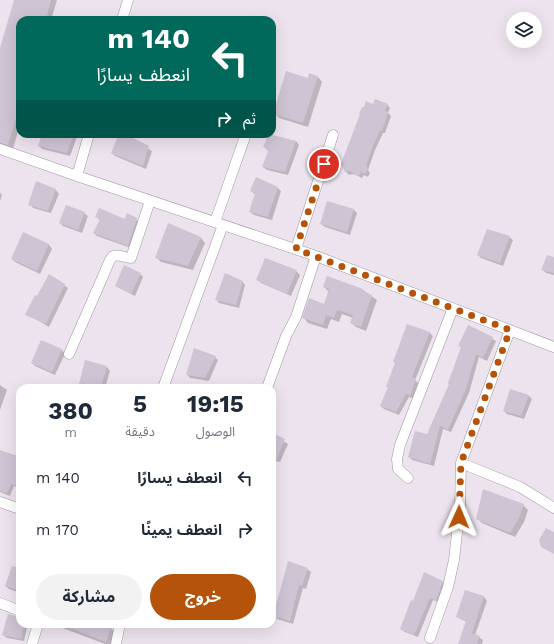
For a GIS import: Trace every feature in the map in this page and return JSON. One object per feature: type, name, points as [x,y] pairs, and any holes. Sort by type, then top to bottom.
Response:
[{"type":"street","points":[[123,16],[128,0]]},
{"type":"street","points":[[296,249],[333,135]]},
{"type":"street","points":[[77,176],[87,138]]},
{"type":"street","points":[[164,384],[219,223],[245,138]]},
{"type":"street","points":[[0,149],[316,256],[554,347]]},
{"type":"street","points":[[69,354],[110,260],[113,256],[117,255],[131,258],[150,200]]},
{"type":"street","points":[[268,384],[286,336],[296,317],[316,256]]},
{"type":"street","points":[[408,478],[398,469],[397,459],[400,445],[453,308]]},
{"type":"street","points":[[430,638],[448,587],[454,560],[460,506],[461,463],[510,330]]},
{"type":"street","points":[[461,463],[520,487],[554,508]]},
{"type":"street","points":[[0,502],[16,508]]},
{"type":"street","points":[[0,603],[16,609]]},
{"type":"street","points":[[32,644],[37,628]]},
{"type":"street","points":[[116,644],[119,628]]},
{"type":"building","points":[[14,0],[51,0],[47,16],[16,16],[16,118],[8,145],[0,143],[0,48]]},
{"type":"building","points":[[286,71],[308,78],[309,73],[318,76],[303,123],[276,115],[276,104]]},
{"type":"building","points":[[375,99],[388,104],[385,111],[388,112],[382,131],[380,130],[373,146],[366,166],[368,169],[365,174],[361,172],[359,176],[350,171],[345,172],[341,164],[359,114],[366,101],[373,104]]},
{"type":"building","points":[[276,136],[296,141],[285,172],[262,167],[269,149],[263,147],[267,138],[276,138]]},
{"type":"building","points":[[41,138],[73,138],[67,153],[38,146]]},
{"type":"building","points":[[117,138],[133,138],[149,146],[143,166],[111,153]]},
{"type":"building","points":[[256,177],[278,187],[268,217],[249,212],[255,193],[250,191]]},
{"type":"building","points":[[36,181],[56,189],[48,211],[28,205]]},
{"type":"building","points":[[327,201],[354,209],[347,232],[320,224]]},
{"type":"building","points":[[66,205],[85,212],[78,230],[59,223]]},
{"type":"building","points":[[99,208],[125,219],[127,213],[137,218],[128,246],[93,233],[100,219],[95,217]]},
{"type":"building","points":[[168,223],[201,237],[188,266],[155,258]]},
{"type":"building","points":[[487,229],[510,236],[500,263],[477,255]]},
{"type":"building","points":[[23,232],[49,244],[37,271],[11,259]]},
{"type":"building","points":[[547,255],[554,257],[554,273],[541,270]]},
{"type":"building","points":[[265,258],[297,270],[287,294],[256,280]]},
{"type":"building","points":[[124,265],[141,273],[131,294],[115,286]]},
{"type":"building","points":[[225,273],[243,281],[236,305],[215,300]]},
{"type":"building","points":[[49,274],[65,284],[46,324],[25,315],[35,295],[37,296]]},
{"type":"building","points":[[327,276],[363,289],[363,291],[372,295],[361,327],[350,323],[353,315],[337,310],[334,318],[326,315],[323,325],[302,318],[309,298],[324,304],[329,289],[323,287]]},
{"type":"building","points":[[407,324],[430,332],[412,377],[416,379],[410,396],[406,394],[396,412],[380,406],[388,387],[386,387],[395,363],[393,362]]},
{"type":"building","points":[[468,325],[493,337],[483,358],[476,354],[466,389],[448,430],[440,426],[430,464],[408,457],[415,431],[427,434],[449,384],[448,383],[461,347],[458,346]]},
{"type":"building","points":[[41,340],[62,349],[52,372],[31,363]]},
{"type":"building","points":[[194,348],[216,356],[205,378],[186,375]]},
{"type":"building","points":[[85,360],[107,366],[102,384],[79,384]]},
{"type":"building","points":[[510,389],[529,395],[521,416],[503,411]]},
{"type":"building","points":[[276,435],[285,439],[276,460]]},
{"type":"building","points":[[0,450],[16,456],[16,486],[11,484],[7,493],[0,491]]},
{"type":"building","points":[[483,489],[524,504],[519,518],[510,533],[476,519]]},
{"type":"building","points":[[546,528],[554,532],[554,554],[541,547],[539,540]]},
{"type":"building","points":[[288,561],[308,568],[302,586],[299,585],[290,621],[276,617],[276,605]]},
{"type":"building","points":[[12,566],[16,567],[16,590],[5,586]]},
{"type":"building","points":[[424,572],[443,581],[436,601],[430,598],[414,635],[400,629]]},
{"type":"building","points":[[465,590],[484,596],[472,633],[480,636],[477,644],[458,644],[466,621],[456,617]]},
{"type":"building","points":[[8,614],[16,616],[16,628],[23,628],[21,639],[2,635]]},
{"type":"building","points":[[69,628],[111,628],[106,642]]},
{"type":"route","points":[[324,164],[296,249],[510,330],[461,463],[459,517]]}]
